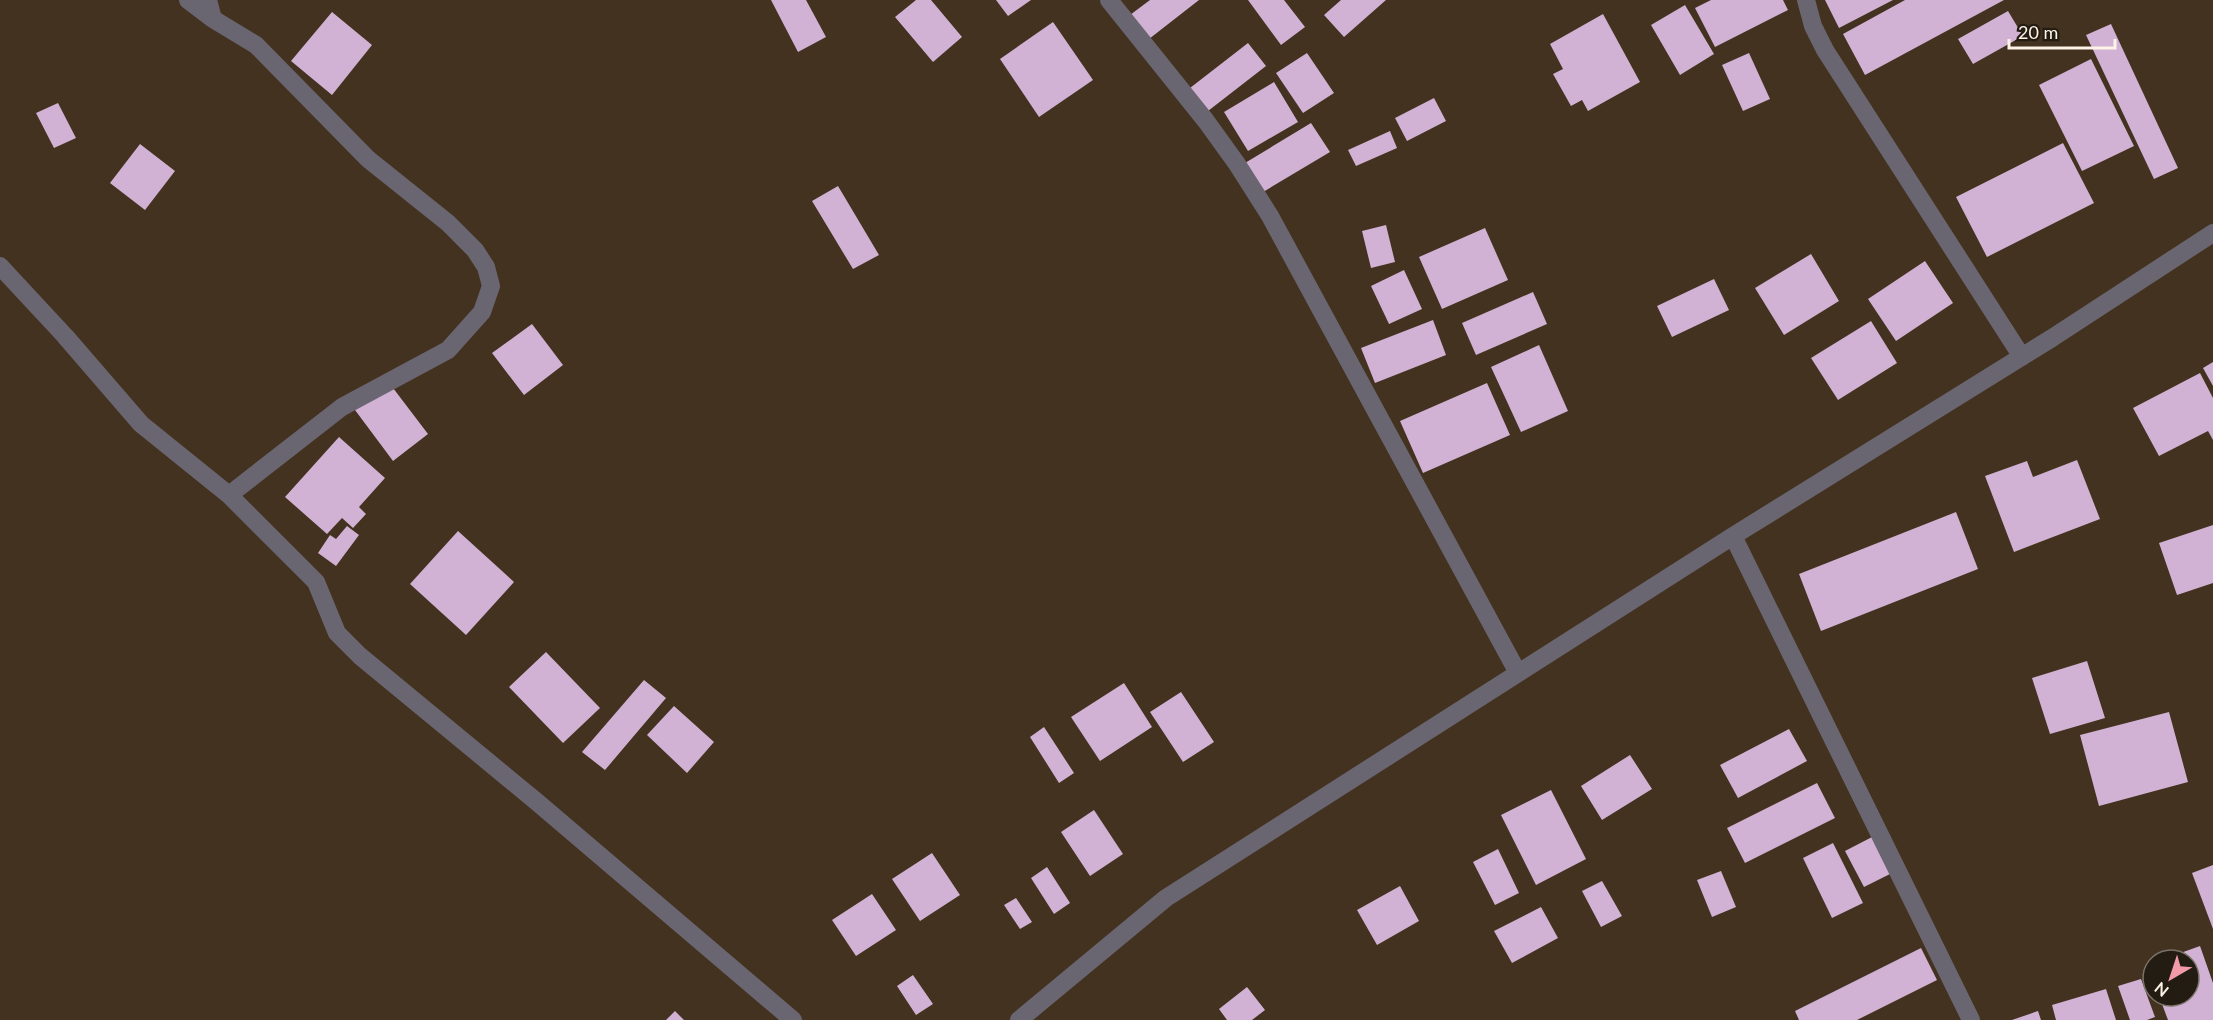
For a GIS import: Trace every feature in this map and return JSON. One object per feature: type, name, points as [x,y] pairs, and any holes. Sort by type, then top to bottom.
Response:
[{"type":"street","points":[[188,0],[213,19],[256,45],[368,159],[448,224],[475,250],[486,267],[491,286],[482,312],[448,350],[342,407],[229,495]]},
{"type":"street","points":[[208,0],[213,19]]},
{"type":"street","points":[[1109,0],[1206,121],[1270,216],[1518,673]]},
{"type":"street","points":[[1806,0],[1813,26],[1825,50],[2022,357]]},
{"type":"street","points":[[1019,1020],[1166,898],[1733,536],[2022,357],[2213,233]]},
{"type":"street","points":[[0,266],[141,424],[229,495],[316,582],[337,633],[360,656],[537,802],[793,1020]]},
{"type":"street","points":[[1733,536],[1971,1020]]},
{"type":"building","points":[[771,0],[806,0],[826,37],[798,52]]},
{"type":"building","points":[[916,0],[931,0],[962,37],[933,62],[895,17]]},
{"type":"building","points":[[996,0],[1031,0],[1008,16]]},
{"type":"building","points":[[1150,0],[1199,0],[1149,39],[1130,15]]},
{"type":"building","points":[[1248,0],[1284,0],[1305,27],[1281,45]]},
{"type":"building","points":[[1341,0],[1386,0],[1344,37],[1324,15]]},
{"type":"building","points":[[1711,0],[1783,0],[1788,10],[1715,47],[1695,8]]},
{"type":"building","points":[[1825,0],[1893,0],[1839,28]]},
{"type":"building","points":[[1905,0],[2004,0],[1865,75],[1843,34]]},
{"type":"building","points":[[1685,5],[1714,54],[1680,75],[1651,25]]},
{"type":"building","points":[[2008,11],[2023,36],[1973,64],[1958,39]]},
{"type":"building","points":[[332,12],[372,45],[332,95],[291,61]]},
{"type":"building","points":[[1603,14],[1640,82],[1588,111],[1582,100],[1571,106],[1553,74],[1563,69],[1550,44]]},
{"type":"building","points":[[1053,22],[1093,80],[1039,117],[1000,59]]},
{"type":"building","points":[[2111,24],[2178,168],[2154,179],[2086,35]]},
{"type":"building","points":[[1248,43],[1266,66],[1208,111],[1190,88]]},
{"type":"building","points":[[1307,53],[1334,93],[1303,113],[1276,73]]},
{"type":"building","points":[[1749,53],[1770,99],[1743,111],[1722,65]]},
{"type":"building","points":[[2091,59],[2134,146],[2082,171],[2039,85]]},
{"type":"building","points":[[1274,82],[1298,122],[1248,151],[1224,112]]},
{"type":"building","points":[[1434,98],[1446,121],[1407,141],[1395,118]]},
{"type":"building","points":[[58,103],[76,138],[54,148],[36,113]]},
{"type":"building","points":[[1311,123],[1330,152],[1263,192],[1245,163]]},
{"type":"building","points":[[1390,131],[1397,148],[1356,166],[1348,150]]},
{"type":"building","points":[[2063,143],[2094,203],[1987,257],[1956,197]]},
{"type":"building","points":[[140,144],[175,171],[145,210],[110,183]]},
{"type":"building","points":[[838,186],[879,255],[853,269],[812,201]]},
{"type":"building","points":[[1386,225],[1395,262],[1371,268],[1362,231]]},
{"type":"building","points":[[1485,228],[1508,280],[1442,309],[1419,257]]},
{"type":"building","points":[[1811,254],[1839,301],[1784,335],[1755,288]]},
{"type":"building","points":[[1925,261],[1953,303],[1896,341],[1868,299]]},
{"type":"building","points":[[1404,270],[1422,309],[1389,324],[1371,286]]},
{"type":"building","points":[[1714,279],[1729,310],[1672,337],[1657,306]]},
{"type":"building","points":[[1533,292],[1547,324],[1476,355],[1462,323]]},
{"type":"building","points":[[1433,320],[1446,355],[1375,383],[1361,348]]},
{"type":"building","points":[[1871,321],[1897,363],[1838,400],[1811,358]]},
{"type":"building","points":[[532,324],[563,365],[524,395],[492,353]]},
{"type":"building","points":[[1539,345],[1568,411],[1521,432],[1491,367]]},
{"type":"building","points":[[2213,362],[2213,386],[2203,368]]},
{"type":"building","points":[[2200,373],[2213,398],[2213,440],[2208,431],[2159,456],[2133,408]]},
{"type":"building","points":[[1487,383],[1510,435],[1423,473],[1400,421]]},
{"type":"building","points":[[390,384],[428,434],[393,461],[355,410]]},
{"type":"building","points":[[339,437],[385,478],[359,507],[366,514],[353,528],[342,518],[327,534],[285,497]]},
{"type":"building","points":[[2077,460],[2100,519],[2014,552],[1985,476],[2027,461],[2033,477]]},
{"type":"building","points":[[1956,512],[1978,569],[1821,631],[1799,574]]},
{"type":"building","points":[[2213,525],[2213,583],[2177,595],[2159,543]]},
{"type":"building","points":[[347,526],[359,535],[336,566],[318,553],[330,535],[336,539]]},
{"type":"building","points":[[458,531],[514,582],[466,635],[410,584]]},
{"type":"building","points":[[546,652],[600,708],[563,743],[509,687]]},
{"type":"building","points":[[2087,661],[2105,718],[2050,734],[2032,678]]},
{"type":"building","points":[[644,680],[666,698],[605,770],[582,752]]},
{"type":"building","points":[[1124,683],[1152,727],[1100,761],[1071,717]]},
{"type":"building","points":[[1181,692],[1214,742],[1183,762],[1150,712]]},
{"type":"building","points":[[674,706],[714,742],[687,773],[647,735]]},
{"type":"building","points":[[2169,712],[2188,782],[2099,806],[2080,735]]},
{"type":"building","points":[[1044,727],[1074,773],[1059,783],[1030,737]]},
{"type":"building","points":[[1789,729],[1807,761],[1738,798],[1720,765]]},
{"type":"building","points":[[1630,755],[1652,789],[1602,820],[1581,786]]},
{"type":"building","points":[[1817,783],[1835,818],[1745,863],[1727,828]]},
{"type":"building","points":[[1551,790],[1586,859],[1536,885],[1501,815]]},
{"type":"building","points":[[1094,810],[1123,854],[1090,876],[1061,832]]},
{"type":"building","points":[[1872,837],[1890,874],[1864,887],[1845,851]]},
{"type":"building","points":[[1833,843],[1863,903],[1832,918],[1803,858]]},
{"type":"building","points":[[1498,849],[1519,893],[1495,905],[1473,862]]},
{"type":"building","points":[[932,853],[960,895],[920,921],[892,879]]},
{"type":"building","points":[[2213,865],[2213,929],[2192,873]]},
{"type":"building","points":[[1047,867],[1070,903],[1054,914],[1031,878]]},
{"type":"building","points":[[1721,871],[1736,907],[1712,917],[1697,880]]},
{"type":"building","points":[[1602,881],[1622,916],[1601,927],[1582,891]]},
{"type":"building","points":[[1400,886],[1419,921],[1377,945],[1357,910]]},
{"type":"building","points":[[872,894],[896,930],[856,956],[832,920]]},
{"type":"building","points":[[1016,898],[1032,922],[1020,929],[1004,905]]},
{"type":"building","points":[[1541,907],[1558,938],[1512,963],[1494,931]]},
{"type":"building","points":[[1921,948],[1937,980],[1857,1020],[1799,1020],[1795,1011]]},
{"type":"building","points":[[2201,949],[2213,983],[2213,1020],[2168,1020],[2164,1008],[2201,1008]]},
{"type":"building","points":[[913,975],[933,1004],[916,1015],[897,986]]},
{"type":"building","points":[[2141,979],[2141,1008],[2152,1008],[2155,1017],[2147,1020],[2130,1020],[2118,986]]},
{"type":"building","points":[[1247,987],[1265,1010],[1252,1020],[1227,1020],[1219,1009]]},
{"type":"building","points":[[2106,989],[2116,1020],[2056,1020],[2052,1005]]},
{"type":"building","points":[[675,1011],[684,1020],[666,1020]]},
{"type":"building","points":[[2038,1011],[2041,1020],[2012,1020]]}]
